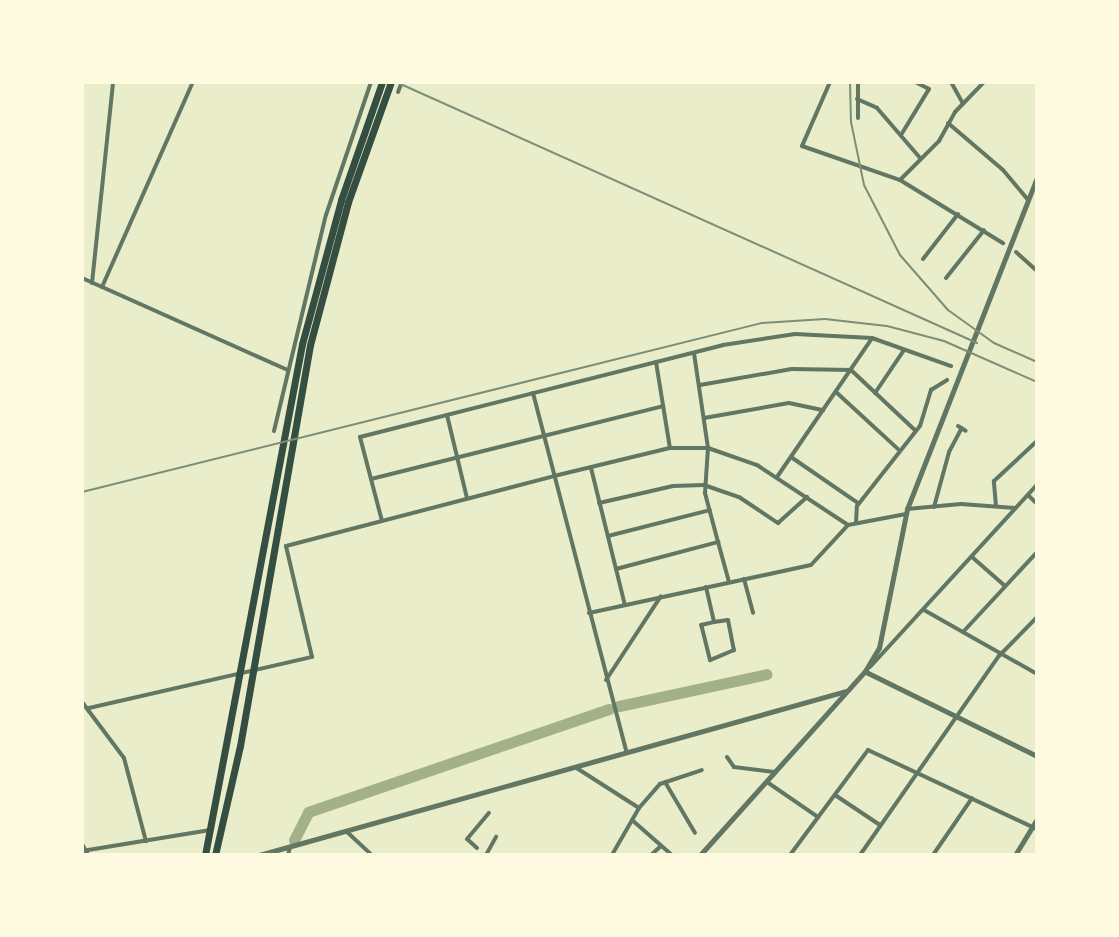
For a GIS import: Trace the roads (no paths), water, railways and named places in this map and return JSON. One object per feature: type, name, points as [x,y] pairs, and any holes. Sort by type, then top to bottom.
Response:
[{"type":"highway","points":[[215,855],[253,670],[276,506],[312,303],[382,82]]},
{"type":"highway","points":[[205,855],[323,293],[391,82]]},
{"type":"street","points":[[92,283],[113,82]]},
{"type":"street","points":[[102,287],[193,82]]},
{"type":"street","points":[[274,431],[329,205],[371,82]]},
{"type":"street","points":[[398,92],[402,82]]},
{"type":"street","points":[[830,82],[802,146],[900,180],[1003,243]]},
{"type":"street","points":[[858,82],[858,118]]},
{"type":"street","points":[[901,136],[929,89],[915,82]]},
{"type":"street","points":[[951,82],[963,104]]},
{"type":"street","points":[[900,180],[984,82]]},
{"type":"street","points":[[857,99],[877,108],[921,159]]},
{"type":"street","points":[[948,123],[1003,170],[1028,200]]},
{"type":"street","points":[[865,671],[884,633],[906,512],[939,421],[1037,177]]},
{"type":"street","points":[[923,259],[958,214]]},
{"type":"street","points":[[946,278],[984,230]]},
{"type":"street","points":[[1016,252],[1037,271]]},
{"type":"street","points":[[84,279],[288,370]]},
{"type":"street","points":[[382,521],[360,437],[694,353],[795,334],[872,338],[951,366]]},
{"type":"street","points":[[777,477],[872,338]]},
{"type":"street","points":[[875,393],[904,350]]},
{"type":"street","points":[[694,353],[708,448],[704,485],[729,582]]},
{"type":"street","points":[[656,362],[670,448]]},
{"type":"street","points":[[699,385],[792,369],[851,370],[916,431]]},
{"type":"street","points":[[856,523],[859,504],[898,449],[916,431],[931,390],[947,380]]},
{"type":"street","points":[[836,392],[898,449]]},
{"type":"street","points":[[533,393],[627,753]]},
{"type":"street","points":[[704,418],[789,403],[823,410]]},
{"type":"street","points":[[371,479],[663,406]]},
{"type":"street","points":[[447,415],[468,498]]},
{"type":"street","points":[[934,507],[949,452],[962,428]]},
{"type":"street","points":[[996,506],[994,481],[1037,441]]},
{"type":"street","points":[[89,708],[312,657],[286,546],[670,448],[708,448],[740,457],[777,477],[848,525]]},
{"type":"street","points":[[791,457],[859,504]]},
{"type":"street","points":[[591,468],[625,605]]},
{"type":"street","points":[[599,503],[673,486],[704,485],[739,497],[778,523],[807,497]]},
{"type":"street","points":[[700,855],[1037,485]]},
{"type":"street","points":[[1028,495],[1037,504]]},
{"type":"street","points":[[589,613],[811,565],[848,525],[856,523],[934,507],[1015,508]]},
{"type":"street","points":[[608,536],[710,510]]},
{"type":"street","points":[[616,569],[718,542]]},
{"type":"street","points":[[962,633],[1037,552]]},
{"type":"street","points":[[972,557],[1005,586]]},
{"type":"street","points":[[744,579],[753,613]]},
{"type":"street","points":[[706,587],[714,622]]},
{"type":"street","points":[[606,680],[661,596]]},
{"type":"street","points":[[924,610],[999,656],[1037,674]]},
{"type":"street","points":[[862,854],[999,656],[1037,617]]},
{"type":"street","points":[[728,620],[734,650],[710,660],[701,625],[714,622],[728,620]]},
{"type":"street","points":[[865,671],[1037,756]]},
{"type":"street","points":[[259,855],[847,691]]},
{"type":"street","points":[[82,702],[128,766],[146,841]]},
{"type":"street","points":[[790,855],[868,750],[1034,828]]},
{"type":"street","points":[[727,757],[734,767],[776,772]]},
{"type":"street","points":[[575,767],[639,808]]},
{"type":"street","points":[[612,855],[639,808],[665,782],[702,770]]},
{"type":"street","points":[[665,782],[695,833]]},
{"type":"street","points":[[767,782],[818,817]]},
{"type":"street","points":[[835,795],[880,826]]},
{"type":"street","points":[[933,855],[972,798]]},
{"type":"street","points":[[477,848],[467,839],[489,813]]},
{"type":"street","points":[[1015,855],[1037,819]]},
{"type":"street","points":[[632,820],[672,855]]},
{"type":"street","points":[[82,844],[85,852],[211,830]]},
{"type":"street","points":[[346,831],[372,855]]},
{"type":"street","points":[[486,855],[496,837]]},
{"type":"street","points":[[651,855],[661,846]]},
{"type":"street","points":[[288,855],[290,847]]},
{"type":"waterway","points":[[619,706],[767,674]]},
{"type":"waterway","points":[[294,840],[308,812],[609,709]]},
{"type":"railway","points":[[396,82],[977,343]]},
{"type":"railway","points":[[850,82],[851,122],[864,185],[900,255],[948,310],[994,343],[1037,362]]},
{"type":"railway","points":[[82,492],[762,323],[825,319],[887,326],[944,341],[1037,382]]}]
